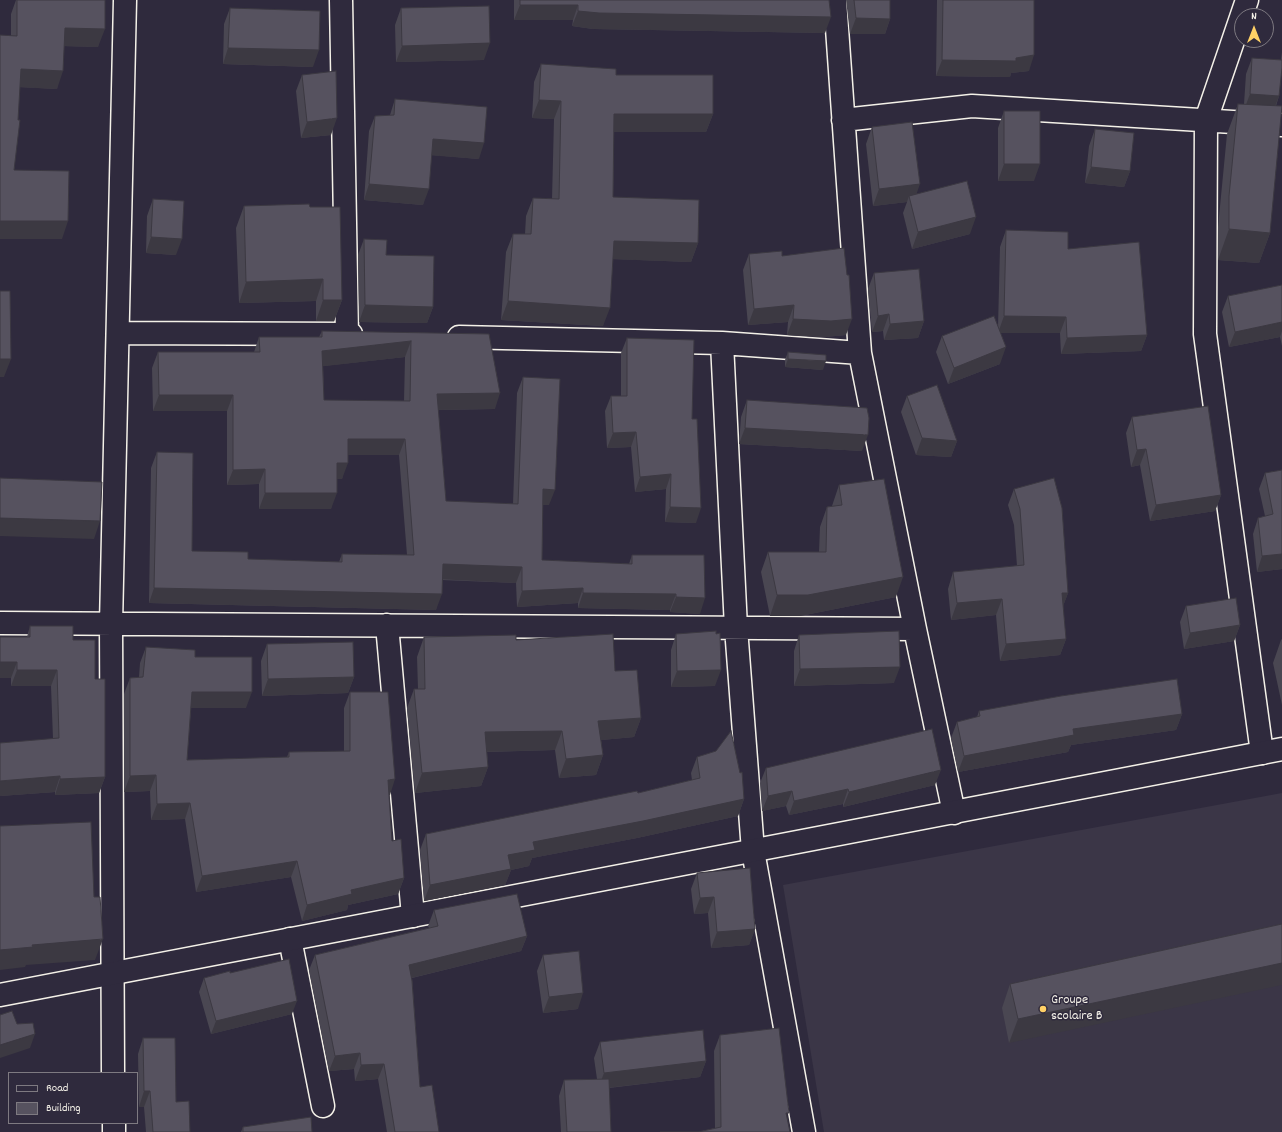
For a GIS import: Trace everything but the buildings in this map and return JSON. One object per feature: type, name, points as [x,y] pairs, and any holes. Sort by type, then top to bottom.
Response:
[{"type":"street","points":[[113,1072],[111,624],[125,0]]},
{"type":"street","points":[[341,0],[347,334]]},
{"type":"street","points":[[835,0],[860,353],[915,629],[954,813]]},
{"type":"street","points":[[0,995],[113,972],[954,813],[1272,751],[1205,334],[1206,120],[1247,0]]},
{"type":"street","points":[[843,120],[972,106],[1282,125]]},
{"type":"street","points":[[118,333],[371,334]]},
{"type":"street","points":[[442,336],[722,343],[860,353]]},
{"type":"street","points":[[722,343],[736,628],[753,851],[804,1132]]},
{"type":"street","points":[[0,623],[915,629]]},
{"type":"street","points":[[387,625],[413,916]]},
{"type":"street","points":[[290,939],[322,1106]]},
{"type":"shaded area","name":"Groupe scolaire B","points":[[1282,793],[1282,1132],[824,1132],[783,885]]},
{"type":"place","name":"Groupe scolaire B","points":[[1043,1009]]}]
